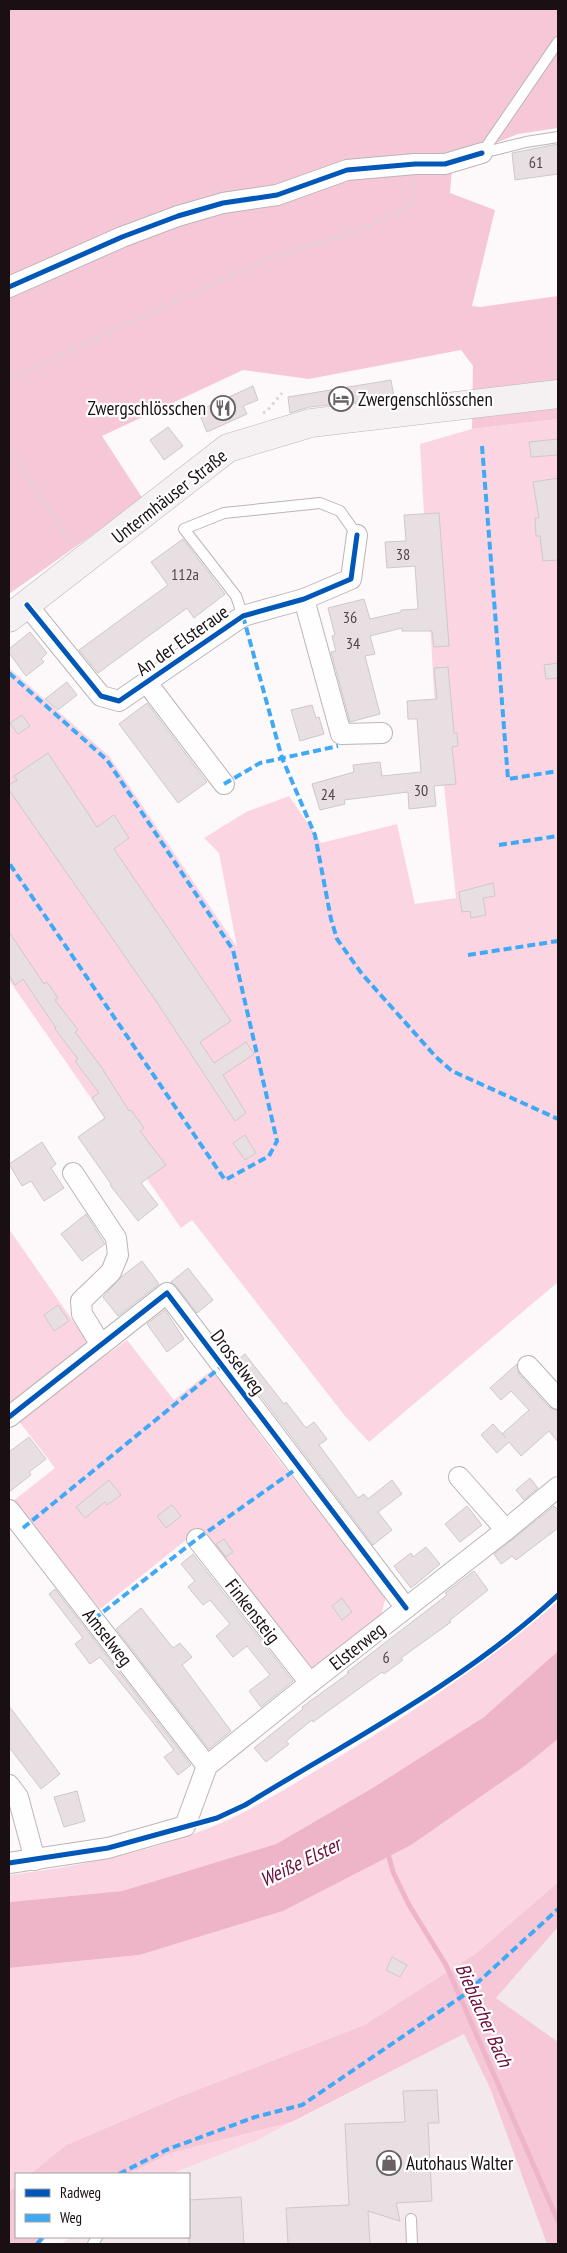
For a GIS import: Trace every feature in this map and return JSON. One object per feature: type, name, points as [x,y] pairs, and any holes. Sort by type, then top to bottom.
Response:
[{"type":"main road","name":"Untermhäuser Straße","points":[[18,612],[228,448],[311,423],[558,394]]},
{"type":"street","points":[[9,287],[122,237],[178,216],[223,203],[277,195],[348,170],[415,164],[445,164],[482,153]]},
{"type":"street","name":"An der Elsteraue","points":[[18,612],[101,696],[119,701],[243,616],[304,600],[351,579],[357,535]]},
{"type":"street","points":[[304,600],[340,740],[382,733]]},
{"type":"street","name":"An der Elsteraue","points":[[147,683],[224,784]]},
{"type":"street","points":[[73,1173],[116,1238],[118,1255],[111,1272],[81,1301],[82,1314],[101,1345]]},
{"type":"street","name":"Drosselweg","points":[[9,1417],[166,1293],[406,1608]]},
{"type":"street","points":[[528,1366],[558,1399]]},
{"type":"street","points":[[459,1476],[506,1530]]},
{"type":"street","name":"Elsterweg","points":[[207,1766],[310,1682],[506,1530],[558,1487]]},
{"type":"street","name":"Amselweg","points":[[9,1510],[207,1766]]},
{"type":"street","name":"Finkensteig","points":[[197,1539],[310,1682]]},
{"type":"street","points":[[9,1864],[108,1848],[185,1826],[207,1766]]},
{"type":"street","points":[[9,1785],[18,1798],[35,1860]]},
{"type":"lane","points":[[482,153],[558,42]]},
{"type":"lane","points":[[482,153],[526,142],[558,137]]},
{"type":"lane","points":[[243,616],[236,596],[184,528],[224,513],[320,503],[340,511],[357,535]]},
{"type":"lane","points":[[411,2219],[412,2244]]},
{"type":"path","points":[[9,379],[274,256],[358,231],[413,204],[415,164]]},
{"type":"path","points":[[259,414],[267,411],[282,393]]},
{"type":"path","points":[[9,447],[82,563]]},
{"type":"shaded area","points":[[9,9],[558,9],[558,128],[518,134],[488,146],[453,156],[450,193],[495,210],[472,306],[480,307],[558,296],[558,419],[472,429],[473,366],[461,350],[309,379],[243,370],[102,436],[143,499],[9,594]]},
{"type":"shaded area","points":[[558,419],[558,1282],[369,1442],[345,1416],[192,1220],[181,1228],[9,980],[9,668],[109,756],[237,947],[219,853],[204,838],[246,812],[289,796],[321,843],[397,824],[415,904],[456,898],[434,692],[420,444],[472,429]]},
{"type":"shaded area","points":[[9,1229],[91,1347],[9,1412]]},
{"type":"shaded area","points":[[127,1340],[174,1400],[212,1370],[278,1459],[386,1596],[380,1620],[311,1673],[196,1532],[100,1609],[13,1501],[55,1468],[18,1420]]},
{"type":"shaded area","points":[[558,1601],[558,1651],[484,1717],[374,1787],[276,1844],[122,1891],[9,1902],[9,1875],[79,1864],[148,1849],[209,1828],[256,1805],[349,1751],[411,1712],[472,1670]]},
{"type":"shaded area","points":[[558,1739],[558,1882],[475,1954],[364,2025],[176,2098],[66,2145],[31,2173],[15,2173],[15,2187],[9,2192],[9,1968],[139,1955],[526,1765]]},
{"type":"shaded area","points":[[558,1882],[558,1927],[496,1998],[558,2042],[558,2244],[547,2244],[490,2088],[464,2034],[292,2122],[172,2153],[130,2173],[31,2173],[66,2145],[176,2098],[364,2025],[475,1954]]},
{"type":"shaded area","points":[[558,1927],[558,2244],[61,2244],[69,2238],[190,2238],[190,2173],[174,2173],[258,2140],[464,2034]]},
{"type":"shaded area","points":[[292,2122],[258,2140],[174,2173],[130,2173],[172,2153]]},
{"type":"shaded area","points":[[15,2187],[15,2238],[46,2238],[40,2244],[9,2244],[9,2192]]},
{"type":"water","name":"Weiße Elster","points":[[558,1651],[558,1739],[526,1765],[411,1845],[283,1911],[139,1955],[9,1968],[9,1902],[122,1891],[276,1844],[374,1787],[484,1717]]},
{"type":"building","points":[[558,144],[558,174],[515,180],[512,153]]},
{"type":"building","name":"Zwergenschlösschen","points":[[391,380],[394,398],[309,407],[290,413],[288,397]]},
{"type":"building","name":"Zwergschlösschen","points":[[253,386],[258,400],[243,406],[247,414],[207,432],[198,411]]},
{"type":"building","points":[[168,427],[183,446],[164,460],[150,440]]},
{"type":"building","points":[[558,439],[558,455],[531,457],[529,442]]},
{"type":"building","points":[[558,478],[558,560],[543,561],[540,536],[536,536],[535,518],[539,518],[533,482]]},
{"type":"building","points":[[439,513],[449,646],[434,647],[432,631],[402,631],[402,628],[370,636],[375,654],[365,656],[380,714],[350,722],[331,652],[336,651],[332,636],[335,635],[328,608],[364,599],[370,619],[401,612],[401,610],[418,609],[415,566],[387,568],[385,542],[406,541],[404,515]]},
{"type":"building","points":[[183,539],[225,594],[194,618],[187,608],[98,673],[79,650],[168,585],[151,562]]},
{"type":"building","points":[[30,632],[47,653],[41,659],[44,662],[26,676],[9,653],[9,649]]},
{"type":"building","points":[[558,663],[558,678],[546,679],[544,665]]},
{"type":"building","points":[[448,667],[454,733],[457,733],[458,746],[452,747],[456,784],[434,786],[436,806],[409,809],[408,792],[344,800],[345,804],[320,810],[312,784],[354,772],[353,765],[380,762],[382,776],[421,772],[417,719],[408,719],[407,701],[437,699],[434,668]]},
{"type":"building","points":[[67,682],[77,695],[58,710],[45,699]]},
{"type":"building","points":[[147,703],[207,782],[178,803],[119,724]]},
{"type":"building","points":[[312,705],[316,718],[319,717],[324,734],[300,741],[291,710]]},
{"type":"building","points":[[22,715],[30,726],[18,734],[10,723]]},
{"type":"building","points":[[48,753],[97,827],[114,815],[129,838],[114,849],[231,1021],[200,1042],[214,1063],[246,1042],[254,1054],[223,1075],[246,1113],[235,1121],[156,1001],[9,790],[9,785],[17,780],[14,776]]},
{"type":"building","points":[[493,883],[495,896],[483,898],[486,915],[471,918],[470,911],[462,912],[459,892]]},
{"type":"building","points":[[9,932],[44,984],[47,982],[58,998],[55,1000],[78,1030],[75,1032],[102,1068],[129,1111],[131,1110],[144,1128],[140,1131],[166,1165],[141,1183],[158,1205],[138,1221],[110,1185],[78,1137],[105,1118],[92,1098],[99,1093],[75,1061],[78,1059],[55,1029],[23,979],[15,985],[9,975]]},
{"type":"building","points":[[245,1135],[256,1153],[245,1160],[233,1143]]},
{"type":"building","points":[[42,1142],[56,1164],[51,1168],[64,1188],[44,1201],[31,1181],[22,1186],[9,1164]]},
{"type":"building","points":[[86,1214],[105,1244],[82,1261],[61,1234]]},
{"type":"building","points":[[142,1261],[159,1284],[118,1316],[103,1297],[121,1277]]},
{"type":"building","points":[[188,1268],[213,1300],[197,1313],[171,1282]]},
{"type":"building","points":[[58,1305],[69,1321],[54,1331],[44,1315]]},
{"type":"building","points":[[165,1310],[184,1339],[167,1352],[147,1324]]},
{"type":"building","points":[[245,1354],[284,1404],[286,1402],[306,1428],[314,1422],[327,1439],[319,1445],[358,1498],[364,1494],[368,1499],[392,1480],[402,1494],[378,1512],[392,1530],[373,1545],[235,1362]]},
{"type":"building","points":[[517,1364],[519,1374],[549,1407],[558,1411],[558,1442],[549,1431],[521,1456],[509,1442],[497,1453],[481,1435],[493,1424],[502,1434],[529,1410],[511,1391],[501,1400],[490,1388]]},
{"type":"building","points":[[29,1437],[46,1459],[29,1472],[31,1475],[9,1492],[9,1452]]},
{"type":"building","points":[[530,1478],[538,1488],[524,1500],[516,1490]]},
{"type":"building","points":[[109,1480],[121,1495],[107,1505],[105,1502],[85,1518],[76,1507]]},
{"type":"building","points":[[172,1505],[181,1516],[166,1528],[157,1516]]},
{"type":"building","points":[[467,1506],[482,1525],[460,1542],[445,1524]]},
{"type":"building","points":[[554,1506],[558,1510],[558,1528],[516,1560],[512,1556],[501,1564],[494,1554]]},
{"type":"building","points":[[224,1539],[233,1552],[226,1557],[216,1544]]},
{"type":"building","points":[[426,1547],[440,1564],[411,1588],[394,1566],[411,1553],[413,1557]]},
{"type":"building","points":[[193,1554],[293,1681],[261,1707],[249,1691],[270,1675],[247,1646],[233,1657],[216,1636],[230,1624],[210,1600],[203,1605],[188,1587],[195,1581],[181,1564]]},
{"type":"building","points":[[474,1571],[488,1590],[449,1621],[451,1622],[401,1658],[403,1660],[384,1674],[382,1672],[313,1722],[312,1720],[286,1741],[289,1744],[266,1762],[254,1748],[303,1709],[302,1707],[349,1673],[347,1672],[447,1595],[445,1593]]},
{"type":"building","points":[[55,1589],[191,1765],[178,1775],[164,1757],[174,1750],[151,1720],[100,1657],[90,1664],[75,1644],[83,1638],[49,1594]]},
{"type":"building","points":[[342,1598],[352,1612],[342,1620],[332,1606]]},
{"type":"building","points":[[141,1608],[173,1648],[180,1643],[192,1657],[182,1665],[231,1731],[209,1749],[116,1629]]},
{"type":"building","points":[[9,1706],[60,1774],[41,1789],[9,1747]]},
{"type":"building","points":[[77,1791],[85,1821],[64,1827],[54,1797]]},
{"type":"building","points":[[392,1957],[407,1965],[400,1977],[386,1970]]},
{"type":"building","name":"Autohaus Walter","points":[[437,2090],[439,2123],[428,2123],[432,2201],[396,2203],[400,2221],[368,2211],[370,2244],[288,2244],[286,2208],[349,2205],[345,2124],[405,2122],[403,2091]]},
{"type":"building","points":[[241,2197],[244,2244],[189,2244],[190,2200]]},
{"type":"waterway","name":"Bieblacher Bach","points":[[387,1850],[393,1872],[409,1905],[446,1965],[558,2221]]},
{"type":"marked path","points":[[482,446],[508,779],[558,771]]},
{"type":"marked path","points":[[243,616],[282,758],[315,835],[331,919],[337,939],[362,974],[436,1057],[452,1071],[558,1119]]},
{"type":"marked path","points":[[9,673],[107,760],[233,950],[277,1141],[269,1156],[225,1180],[9,863]]},
{"type":"marked path","points":[[224,784],[260,763],[338,746]]},
{"type":"marked path","points":[[499,845],[558,836]]},
{"type":"marked path","points":[[468,955],[558,941]]},
{"type":"marked path","points":[[23,1528],[222,1366]]},
{"type":"marked path","points":[[94,1619],[197,1539],[299,1467]]},
{"type":"marked path","points":[[121,2173],[166,2150],[255,2117],[302,2105],[464,1995],[558,1909]]},
{"type":"marked path","points":[[37,2244],[42,2238]]},
{"type":"cycle path","points":[[9,287],[122,237],[178,216],[223,203],[277,195],[347,170],[415,164],[445,164],[482,153]]},
{"type":"cycle path","points":[[27,605],[101,696],[119,701],[243,616],[304,599],[351,579],[357,535]]},
{"type":"cycle path","points":[[9,1417],[167,1293],[406,1608]]},
{"type":"cycle path","points":[[9,1863],[108,1848],[217,1818],[245,1805],[447,1682],[486,1655],[558,1595]]},
{"type":"place","name":"Zwergenschlösschen","points":[[341,399]]},
{"type":"place","name":"Zwergschlösschen","points":[[223,408]]},
{"type":"place","name":"Autohaus Walter","points":[[389,2163]]}]
